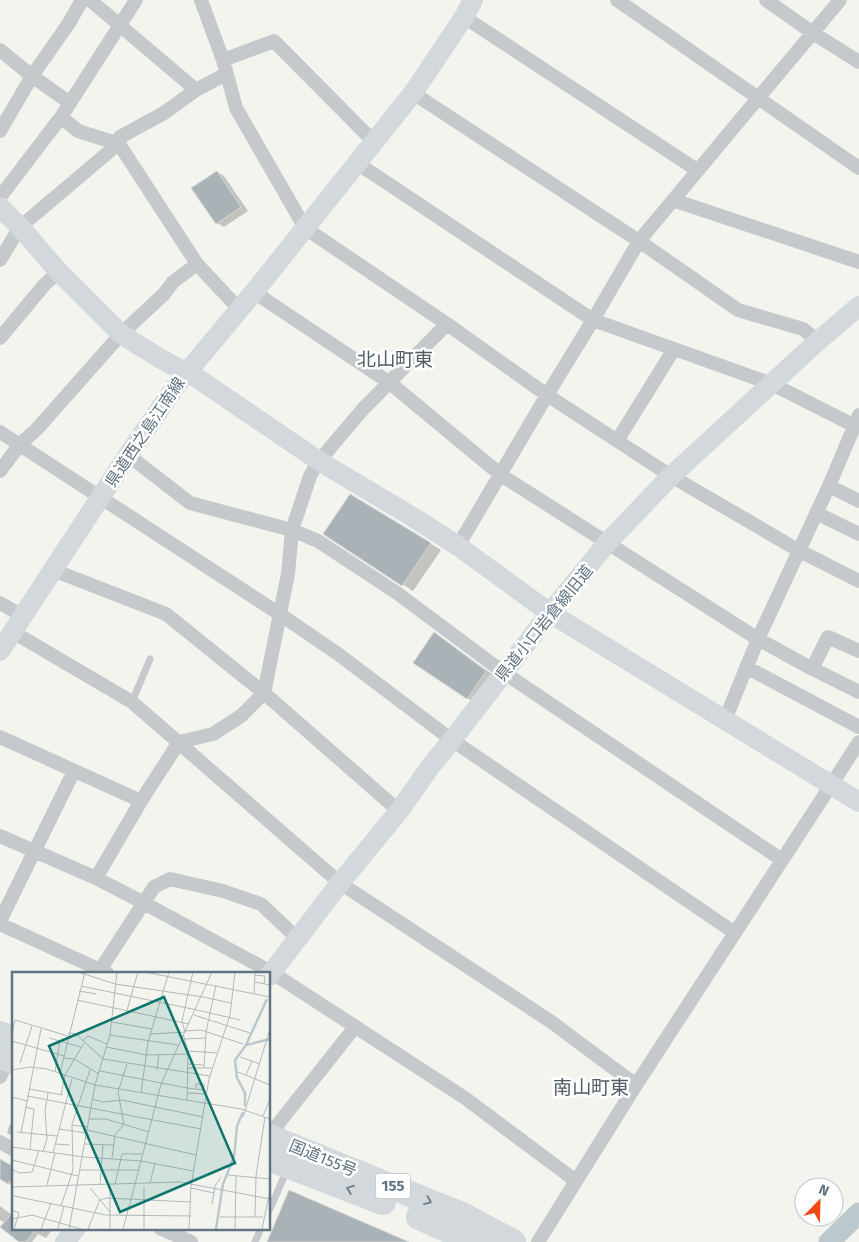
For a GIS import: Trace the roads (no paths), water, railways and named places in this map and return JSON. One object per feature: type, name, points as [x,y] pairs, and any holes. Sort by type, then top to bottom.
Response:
[{"type":"highway","points":[[0,1034],[7,1059]]},
{"type":"highway","name":"国道155号","points":[[275,1150],[462,1215],[532,1242]]},
{"type":"highway","name":"国道155号","points":[[275,1150],[475,1242]]},
{"type":"street","points":[[0,131],[32,76],[69,23],[82,0]]},
{"type":"street","points":[[90,0],[196,90]]},
{"type":"street","points":[[0,196],[61,117],[136,0]]},
{"type":"street","points":[[201,0],[224,60],[236,108],[305,228],[447,324],[547,395],[671,476],[798,550],[859,581]]},
{"type":"street","points":[[617,0],[859,168]]},
{"type":"street","points":[[766,0],[859,62]]},
{"type":"street","points":[[458,546],[639,241],[696,170],[840,0]]},
{"type":"street","points":[[696,170],[468,8],[413,93],[254,292],[186,373],[197,378],[319,461],[458,546],[550,612],[859,802]]},
{"type":"street","points":[[224,60],[274,41],[374,142]]},
{"type":"street","points":[[0,50],[70,103]]},
{"type":"street","points":[[0,260],[20,227],[111,150],[120,137],[164,113],[196,90],[226,74]]},
{"type":"street","points":[[413,93],[639,241],[738,310],[803,329],[818,341]]},
{"type":"street","points":[[61,117],[78,131],[116,143],[121,147],[197,264],[239,309]]},
{"type":"street","points":[[357,162],[593,320],[772,384],[857,421],[758,639],[725,720]]},
{"type":"street","points":[[673,200],[859,262]]},
{"type":"street","name":"県道西之島江南線","points":[[0,207],[59,272],[121,334],[186,373],[128,455],[0,651]]},
{"type":"street","points":[[0,471],[20,444],[49,415],[121,334],[164,294],[173,282],[197,264]]},
{"type":"street","points":[[0,338],[45,284],[59,272]]},
{"type":"street","points":[[254,292],[390,383],[501,475],[758,639],[859,692]]},
{"type":"street","name":"県道小口岩倉線旧道","points":[[270,974],[340,883],[399,811],[430,767],[550,612],[608,543],[671,476],[818,341],[859,306]]},
{"type":"street","points":[[96,878],[141,801],[179,742],[213,734],[241,716],[264,693],[281,615],[288,574],[292,530],[310,476],[319,461],[363,409],[447,324]]},
{"type":"street","points":[[617,441],[674,349]]},
{"type":"street","points":[[0,432],[281,615],[338,654],[452,740],[735,933]]},
{"type":"street","points":[[128,455],[190,503],[292,530],[318,540],[397,593],[503,672],[782,860]]},
{"type":"street","points":[[829,486],[859,501]]},
{"type":"street","points":[[816,513],[859,534]]},
{"type":"street","points":[[53,570],[166,614],[264,693],[399,811]]},
{"type":"street","points":[[0,603],[18,624],[132,702],[340,883],[550,1021],[636,1086]]},
{"type":"street","points":[[812,669],[828,637],[859,651]]},
{"type":"street","points":[[746,667],[859,727]]},
{"type":"street","points":[[0,737],[141,801]]},
{"type":"street","points":[[532,1242],[576,1181],[859,742]]},
{"type":"street","points":[[74,771],[33,851],[0,922],[102,972],[154,887],[170,879],[224,891],[261,904],[297,938]]},
{"type":"street","points":[[0,836],[96,878],[266,972]]},
{"type":"street","points":[[270,974],[465,1098],[576,1181]]},
{"type":"street","points":[[275,1150],[278,1124],[355,1027]]},
{"type":"street","points":[[0,1142],[12,1149]]},
{"type":"street","points":[[65,1242],[74,1230]]},
{"type":"street","points":[[165,1230],[185,1238]]},
{"type":"lane","points":[[132,702],[150,659]]},
{"type":"lane","points":[[270,1201],[275,1150]]},
{"type":"lane","points":[[255,1242],[260,1230]]},
{"type":"waterway","points":[[829,1242],[859,1213]]},
{"type":"district","name":"北山町東","points":[[395,359]]},
{"type":"district","name":"南山町東","points":[[591,1087]]}]
